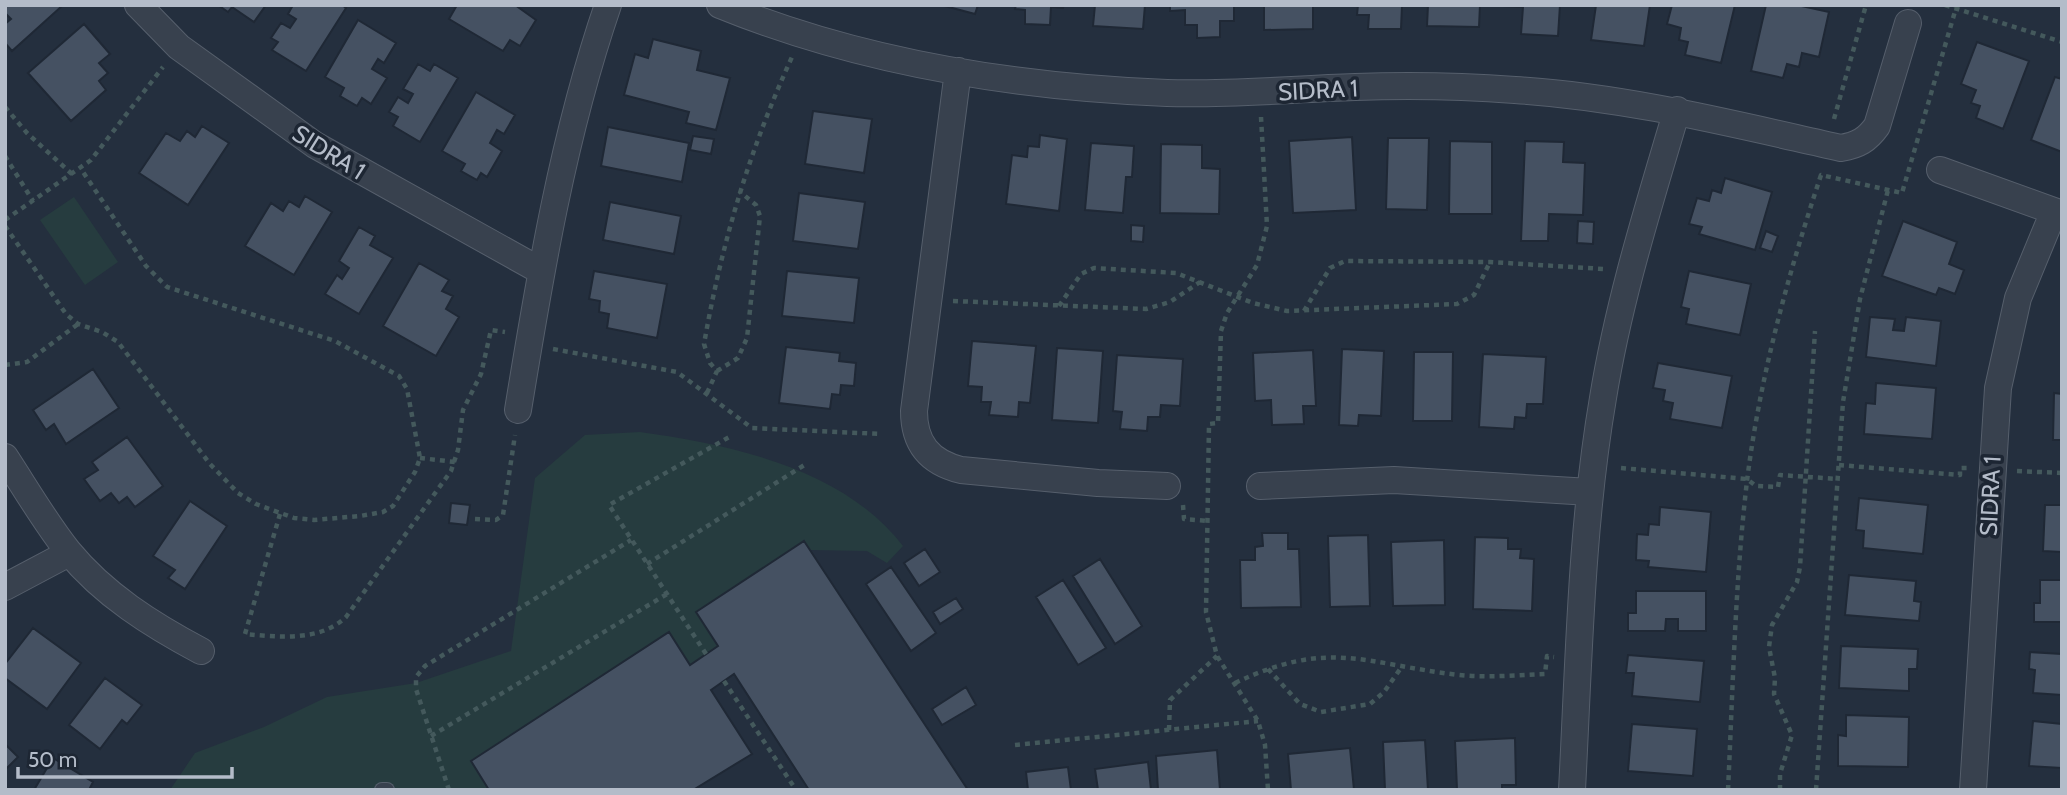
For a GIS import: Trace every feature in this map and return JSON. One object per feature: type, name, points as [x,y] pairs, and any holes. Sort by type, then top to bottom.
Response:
[{"type":"street","name":"SIDRA 1","points":[[138,5],[179,47],[315,145],[541,271]]},
{"type":"street","points":[[518,411],[541,271],[575,118],[608,5]]},
{"type":"street","name":"SIDRA 1","points":[[720,5],[803,34],[958,71],[1062,86],[1167,93],[1260,93],[1354,86],[1435,86],[1543,92],[1677,110],[1841,148],[1856,145],[1868,138],[1877,126],[1908,23]]},
{"type":"street","points":[[958,71],[914,428],[920,444],[931,457],[944,466],[961,470],[1098,483],[1167,485]]},
{"type":"street","points":[[1572,790],[1592,479],[1602,399],[1628,276],[1677,110]]},
{"type":"street","name":"SIDRA 1","points":[[1940,170],[2058,213],[2018,298],[1998,388],[1973,790]]},
{"type":"street","points":[[5,457],[69,553],[91,576],[143,617],[201,651]]},
{"type":"street","points":[[1260,486],[1394,480],[1592,479]]},
{"type":"street","points":[[5,587],[69,553]]},
{"type":"path","points":[[1827,145],[1866,5]]},
{"type":"path","points":[[1945,5],[2062,42]]},
{"type":"path","points":[[1728,790],[1738,588],[1747,479],[1778,319],[1821,175],[1902,193],[1956,8]]},
{"type":"path","points":[[717,371],[705,354],[704,344],[739,191],[765,117],[803,34]]},
{"type":"path","points":[[5,220],[81,169],[179,47]]},
{"type":"path","points":[[1260,93],[1267,226],[1257,265],[1237,296],[1221,331],[1218,423],[1209,424],[1206,612],[1217,656],[1258,721],[1265,746],[1268,790]]},
{"type":"path","points":[[5,107],[34,141],[74,175]]},
{"type":"path","points":[[5,156],[33,201]]},
{"type":"path","points":[[5,226],[66,314],[78,324],[102,332],[118,342],[180,427],[223,479],[256,504],[280,514],[314,520],[383,512],[393,506],[420,458],[407,389],[399,376],[335,341],[167,287],[146,267],[81,169]]},
{"type":"path","points":[[1816,790],[1849,355],[1888,190]]},
{"type":"path","points":[[707,393],[717,371],[738,358],[747,338],[760,216],[757,205],[739,191]]},
{"type":"path","points":[[1059,306],[1082,274],[1094,268],[1176,273],[1269,308],[1304,311],[1466,302],[1474,295],[1490,262]]},
{"type":"path","points":[[1304,311],[1330,268],[1336,263],[1490,262],[1611,269],[1628,276]]},
{"type":"path","points":[[928,300],[1146,309],[1170,302],[1200,282]]},
{"type":"path","points":[[5,365],[27,362],[78,324]]},
{"type":"path","points":[[280,514],[245,634],[279,638],[317,633],[340,623],[445,480],[455,462],[463,410],[481,374],[491,330],[529,341],[677,372],[752,428],[881,434]]},
{"type":"path","points":[[1780,790],[1780,774],[1792,735],[1790,723],[1774,694],[1770,636],[1776,615],[1797,582],[1815,331]]},
{"type":"path","points":[[475,519],[496,520],[503,515],[518,411]]},
{"type":"path","points":[[706,653],[609,505],[731,436]]},
{"type":"path","points":[[420,458],[455,462]]},
{"type":"path","points":[[647,564],[806,464]]},
{"type":"path","points":[[1839,465],[1960,475],[1960,468],[2062,473]]},
{"type":"path","points":[[1592,479],[1747,479],[1756,486],[1778,487],[1780,475],[1838,479]]},
{"type":"path","points":[[449,790],[416,689],[416,677],[425,666],[631,540]]},
{"type":"path","points":[[431,736],[667,594]]},
{"type":"path","points":[[1168,730],[1170,700],[1217,656]]},
{"type":"path","points":[[1235,684],[1268,669],[1307,658],[1358,657],[1463,675],[1504,676],[1545,674],[1547,656],[1579,657]]},
{"type":"path","points":[[1268,669],[1300,704],[1321,712],[1370,704],[1384,692],[1403,665]]},
{"type":"path","points":[[724,681],[796,790]]},
{"type":"path","points":[[1016,745],[1258,721]]},
{"type":"green space","points":[[74,197],[118,262],[85,285],[40,220]]},
{"type":"green space","points":[[640,432],[748,453],[818,479],[850,497],[878,519],[903,546],[887,563],[867,551],[810,550],[804,541],[718,646],[690,665],[668,632],[471,761],[489,790],[170,790],[195,753],[264,727],[327,697],[416,683],[511,651],[535,478],[585,435]]},
{"type":"building","points":[[5,5],[62,6],[12,51],[5,43],[5,24],[11,19],[5,13]]},
{"type":"building","points":[[218,5],[266,5],[254,22],[232,7],[228,12]]},
{"type":"building","points":[[293,5],[342,5],[346,8],[306,71],[272,50],[278,42],[271,38],[281,23],[290,28],[296,19],[288,14]]},
{"type":"building","points":[[457,5],[515,5],[536,20],[520,46],[510,40],[503,51],[449,19]]},
{"type":"building","points":[[941,5],[978,5],[975,14]]},
{"type":"building","points":[[1016,5],[1064,5],[1063,8],[1051,7],[1050,25],[1025,24],[1025,10],[1015,9]]},
{"type":"building","points":[[1095,5],[1145,5],[1143,29],[1093,26]]},
{"type":"building","points":[[1170,5],[1234,5],[1234,21],[1220,21],[1220,37],[1197,38],[1197,25],[1185,25],[1185,10],[1170,11]]},
{"type":"building","points":[[1264,5],[1313,5],[1313,29],[1264,30]]},
{"type":"building","points":[[1358,5],[1402,5],[1401,29],[1368,29],[1369,15],[1357,15]]},
{"type":"building","points":[[1428,5],[1480,5],[1479,27],[1427,26]]},
{"type":"building","points":[[1560,5],[1558,36],[1521,34],[1523,7],[1502,6]]},
{"type":"building","points":[[1596,5],[1650,5],[1644,46],[1591,40]]},
{"type":"building","points":[[1672,5],[1735,5],[1721,63],[1685,55],[1688,42],[1679,40],[1681,28],[1667,24]]},
{"type":"building","points":[[1766,5],[1797,5],[1829,12],[1819,57],[1802,53],[1799,67],[1787,64],[1783,78],[1751,71]]},
{"type":"building","points":[[358,20],[396,43],[384,63],[378,59],[372,69],[387,78],[371,104],[362,98],[357,106],[340,96],[344,88],[325,77]]},
{"type":"building","points":[[84,24],[110,54],[99,63],[108,73],[99,81],[106,90],[71,121],[28,73]]},
{"type":"building","points":[[653,39],[701,51],[697,70],[730,78],[716,130],[686,123],[689,112],[624,95],[635,54],[648,58]]},
{"type":"building","points":[[1977,42],[2029,61],[2003,129],[1976,118],[1980,106],[1971,103],[1976,90],[1961,84]]},
{"type":"building","points":[[418,64],[430,71],[434,64],[458,78],[420,142],[393,126],[398,117],[389,112],[398,97],[408,103],[413,94],[403,89]]},
{"type":"building","points":[[2055,77],[2062,79],[2062,152],[2031,140]]},
{"type":"building","points":[[476,92],[515,115],[504,134],[497,130],[490,143],[502,151],[487,177],[481,173],[477,180],[461,171],[465,164],[442,151]]},
{"type":"building","points":[[813,111],[872,119],[864,173],[805,164]]},
{"type":"building","points":[[202,126],[229,143],[188,205],[139,173],[166,133],[180,141],[187,131],[195,137]]},
{"type":"building","points":[[608,127],[689,143],[682,182],[601,166]]},
{"type":"building","points":[[1040,135],[1067,139],[1059,211],[1006,204],[1012,155],[1027,157],[1028,146],[1039,147]]},
{"type":"building","points":[[693,136],[714,139],[711,154],[690,150]]},
{"type":"building","points":[[1352,137],[1356,210],[1293,213],[1289,141]]},
{"type":"building","points":[[1388,138],[1429,138],[1427,210],[1386,209]]},
{"type":"building","points":[[1450,141],[1492,142],[1492,214],[1449,214]]},
{"type":"building","points":[[1525,141],[1564,142],[1563,162],[1585,163],[1583,215],[1549,214],[1548,241],[1521,241]]},
{"type":"building","points":[[1091,143],[1134,146],[1132,177],[1126,177],[1123,213],[1085,210]]},
{"type":"building","points":[[1161,144],[1202,145],[1202,168],[1220,169],[1219,214],[1160,213]]},
{"type":"building","points":[[1725,178],[1772,192],[1755,250],[1699,234],[1702,227],[1689,224],[1697,198],[1709,201],[1712,190],[1721,193]]},
{"type":"building","points":[[799,193],[865,202],[858,249],[793,241]]},
{"type":"building","points":[[305,196],[332,212],[294,275],[245,246],[271,203],[283,211],[289,201],[299,207]]},
{"type":"building","points":[[610,202],[681,216],[674,254],[603,240]]},
{"type":"building","points":[[1578,221],[1594,222],[1593,244],[1577,243]]},
{"type":"building","points":[[1903,221],[1957,242],[1949,264],[1964,270],[1955,294],[1939,288],[1936,295],[1882,276]]},
{"type":"building","points":[[1131,225],[1144,226],[1143,242],[1131,241]]},
{"type":"building","points":[[359,227],[375,236],[370,245],[393,258],[359,314],[325,294],[337,275],[342,279],[349,268],[339,261]]},
{"type":"building","points":[[1766,231],[1778,236],[1772,252],[1760,248]]},
{"type":"building","points":[[419,263],[449,280],[442,291],[453,296],[446,309],[459,317],[436,356],[383,326]]},
{"type":"building","points":[[594,271],[667,284],[657,338],[607,328],[609,314],[599,312],[600,301],[589,299]]},
{"type":"building","points":[[787,271],[859,278],[854,323],[782,316]]},
{"type":"building","points":[[1689,271],[1751,284],[1740,335],[1686,324],[1689,309],[1681,307]]},
{"type":"building","points":[[1870,317],[1895,319],[1893,330],[1904,331],[1906,317],[1941,321],[1936,366],[1866,357]]},
{"type":"building","points":[[972,341],[1036,346],[1030,403],[1019,402],[1018,417],[989,415],[991,402],[981,402],[982,387],[968,386]]},
{"type":"building","points":[[786,347],[840,353],[839,361],[856,363],[854,386],[841,385],[840,395],[832,394],[830,409],[779,403]]},
{"type":"building","points":[[1057,348],[1103,351],[1098,423],[1052,420]]},
{"type":"building","points":[[1342,349],[1384,351],[1381,416],[1359,415],[1358,426],[1339,425]]},
{"type":"building","points":[[1313,350],[1316,406],[1303,406],[1304,424],[1272,425],[1271,400],[1255,401],[1253,353]]},
{"type":"building","points":[[1414,352],[1453,352],[1452,421],[1413,421]]},
{"type":"building","points":[[1483,354],[1546,357],[1543,404],[1527,404],[1526,418],[1515,417],[1514,429],[1479,427]]},
{"type":"building","points":[[1117,355],[1183,359],[1180,406],[1161,405],[1160,417],[1148,417],[1147,431],[1120,429],[1122,412],[1113,411]]},
{"type":"building","points":[[1658,363],[1732,376],[1722,428],[1670,419],[1673,403],[1663,401],[1665,390],[1653,388]]},
{"type":"building","points":[[93,369],[119,408],[66,444],[54,424],[46,430],[33,410]]},
{"type":"building","points":[[1876,383],[1936,388],[1932,439],[1864,434],[1866,403],[1875,404]]},
{"type":"building","points":[[2054,393],[2062,394],[2062,440],[2053,440]]},
{"type":"building","points":[[127,437],[163,486],[135,507],[127,497],[119,503],[111,493],[100,501],[84,479],[98,470],[92,462]]},
{"type":"building","points":[[1859,498],[1928,505],[1923,554],[1863,548],[1864,531],[1856,530]]},
{"type":"building","points":[[190,501],[227,526],[185,589],[168,578],[175,570],[153,556]]},
{"type":"building","points":[[451,503],[470,505],[467,525],[449,523]]},
{"type":"building","points":[[2045,505],[2062,505],[2062,552],[2043,551]]},
{"type":"building","points":[[1660,507],[1711,512],[1706,572],[1648,567],[1649,561],[1636,560],[1637,534],[1648,535],[1649,524],[1659,525]]},
{"type":"building","points":[[1262,533],[1288,533],[1288,549],[1299,549],[1301,607],[1241,608],[1240,560],[1255,560],[1255,547],[1263,546]]},
{"type":"building","points":[[1368,535],[1370,606],[1330,607],[1328,536]]},
{"type":"building","points":[[1475,537],[1508,538],[1508,549],[1521,549],[1520,558],[1534,559],[1532,611],[1473,609]]},
{"type":"building","points":[[1444,540],[1445,605],[1393,606],[1391,542]]},
{"type":"building","points":[[804,541],[968,790],[809,790],[734,674],[711,690],[752,754],[693,790],[489,790],[471,761],[669,632],[690,665],[718,646],[696,612]]},
{"type":"building","points":[[925,549],[940,572],[919,586],[904,563]]},
{"type":"building","points":[[1100,559],[1142,626],[1115,644],[1073,576]]},
{"type":"building","points":[[891,567],[936,633],[911,651],[866,584]]},
{"type":"building","points":[[1849,575],[1916,581],[1914,601],[1921,602],[1919,621],[1845,615]]},
{"type":"building","points":[[1063,580],[1106,648],[1078,665],[1036,597]]},
{"type":"building","points":[[2040,580],[2062,580],[2062,622],[2034,622],[2034,603],[2040,603]]},
{"type":"building","points":[[1636,591],[1706,591],[1706,631],[1678,631],[1678,619],[1666,619],[1665,631],[1628,631],[1628,613],[1636,613]]},
{"type":"building","points":[[956,598],[963,609],[940,624],[933,612]]},
{"type":"building","points":[[33,628],[81,663],[47,709],[5,678],[5,664]]},
{"type":"building","points":[[1841,646],[1918,649],[1917,669],[1909,669],[1909,691],[1839,688]]},
{"type":"building","points":[[2030,652],[2062,654],[2062,695],[2033,693],[2035,670],[2029,669]]},
{"type":"building","points":[[1628,655],[1704,661],[1700,702],[1632,696],[1634,673],[1626,673]]},
{"type":"building","points":[[105,678],[142,705],[127,724],[122,720],[100,749],[69,725]]},
{"type":"building","points":[[966,687],[976,705],[942,725],[932,709]]},
{"type":"building","points":[[1846,715],[1909,717],[1908,767],[1838,766],[1838,735],[1846,736]]},
{"type":"building","points":[[2033,721],[2062,724],[2062,768],[2029,766]]},
{"type":"building","points":[[1632,724],[1697,729],[1693,776],[1628,771]]},
{"type":"building","points":[[1515,738],[1516,785],[1502,785],[1502,790],[1457,790],[1455,741]]},
{"type":"building","points":[[1425,740],[1428,790],[1385,790],[1383,742]]},
{"type":"building","points":[[5,744],[18,757],[5,770]]},
{"type":"building","points":[[1350,748],[1354,790],[1291,790],[1288,754]]},
{"type":"building","points":[[1217,750],[1220,790],[1158,790],[1156,756]]},
{"type":"building","points":[[53,758],[93,782],[89,790],[34,790]]},
{"type":"building","points":[[1148,762],[1151,790],[1098,790],[1095,769]]},
{"type":"building","points":[[1068,767],[1071,790],[1028,790],[1026,772]]}]
